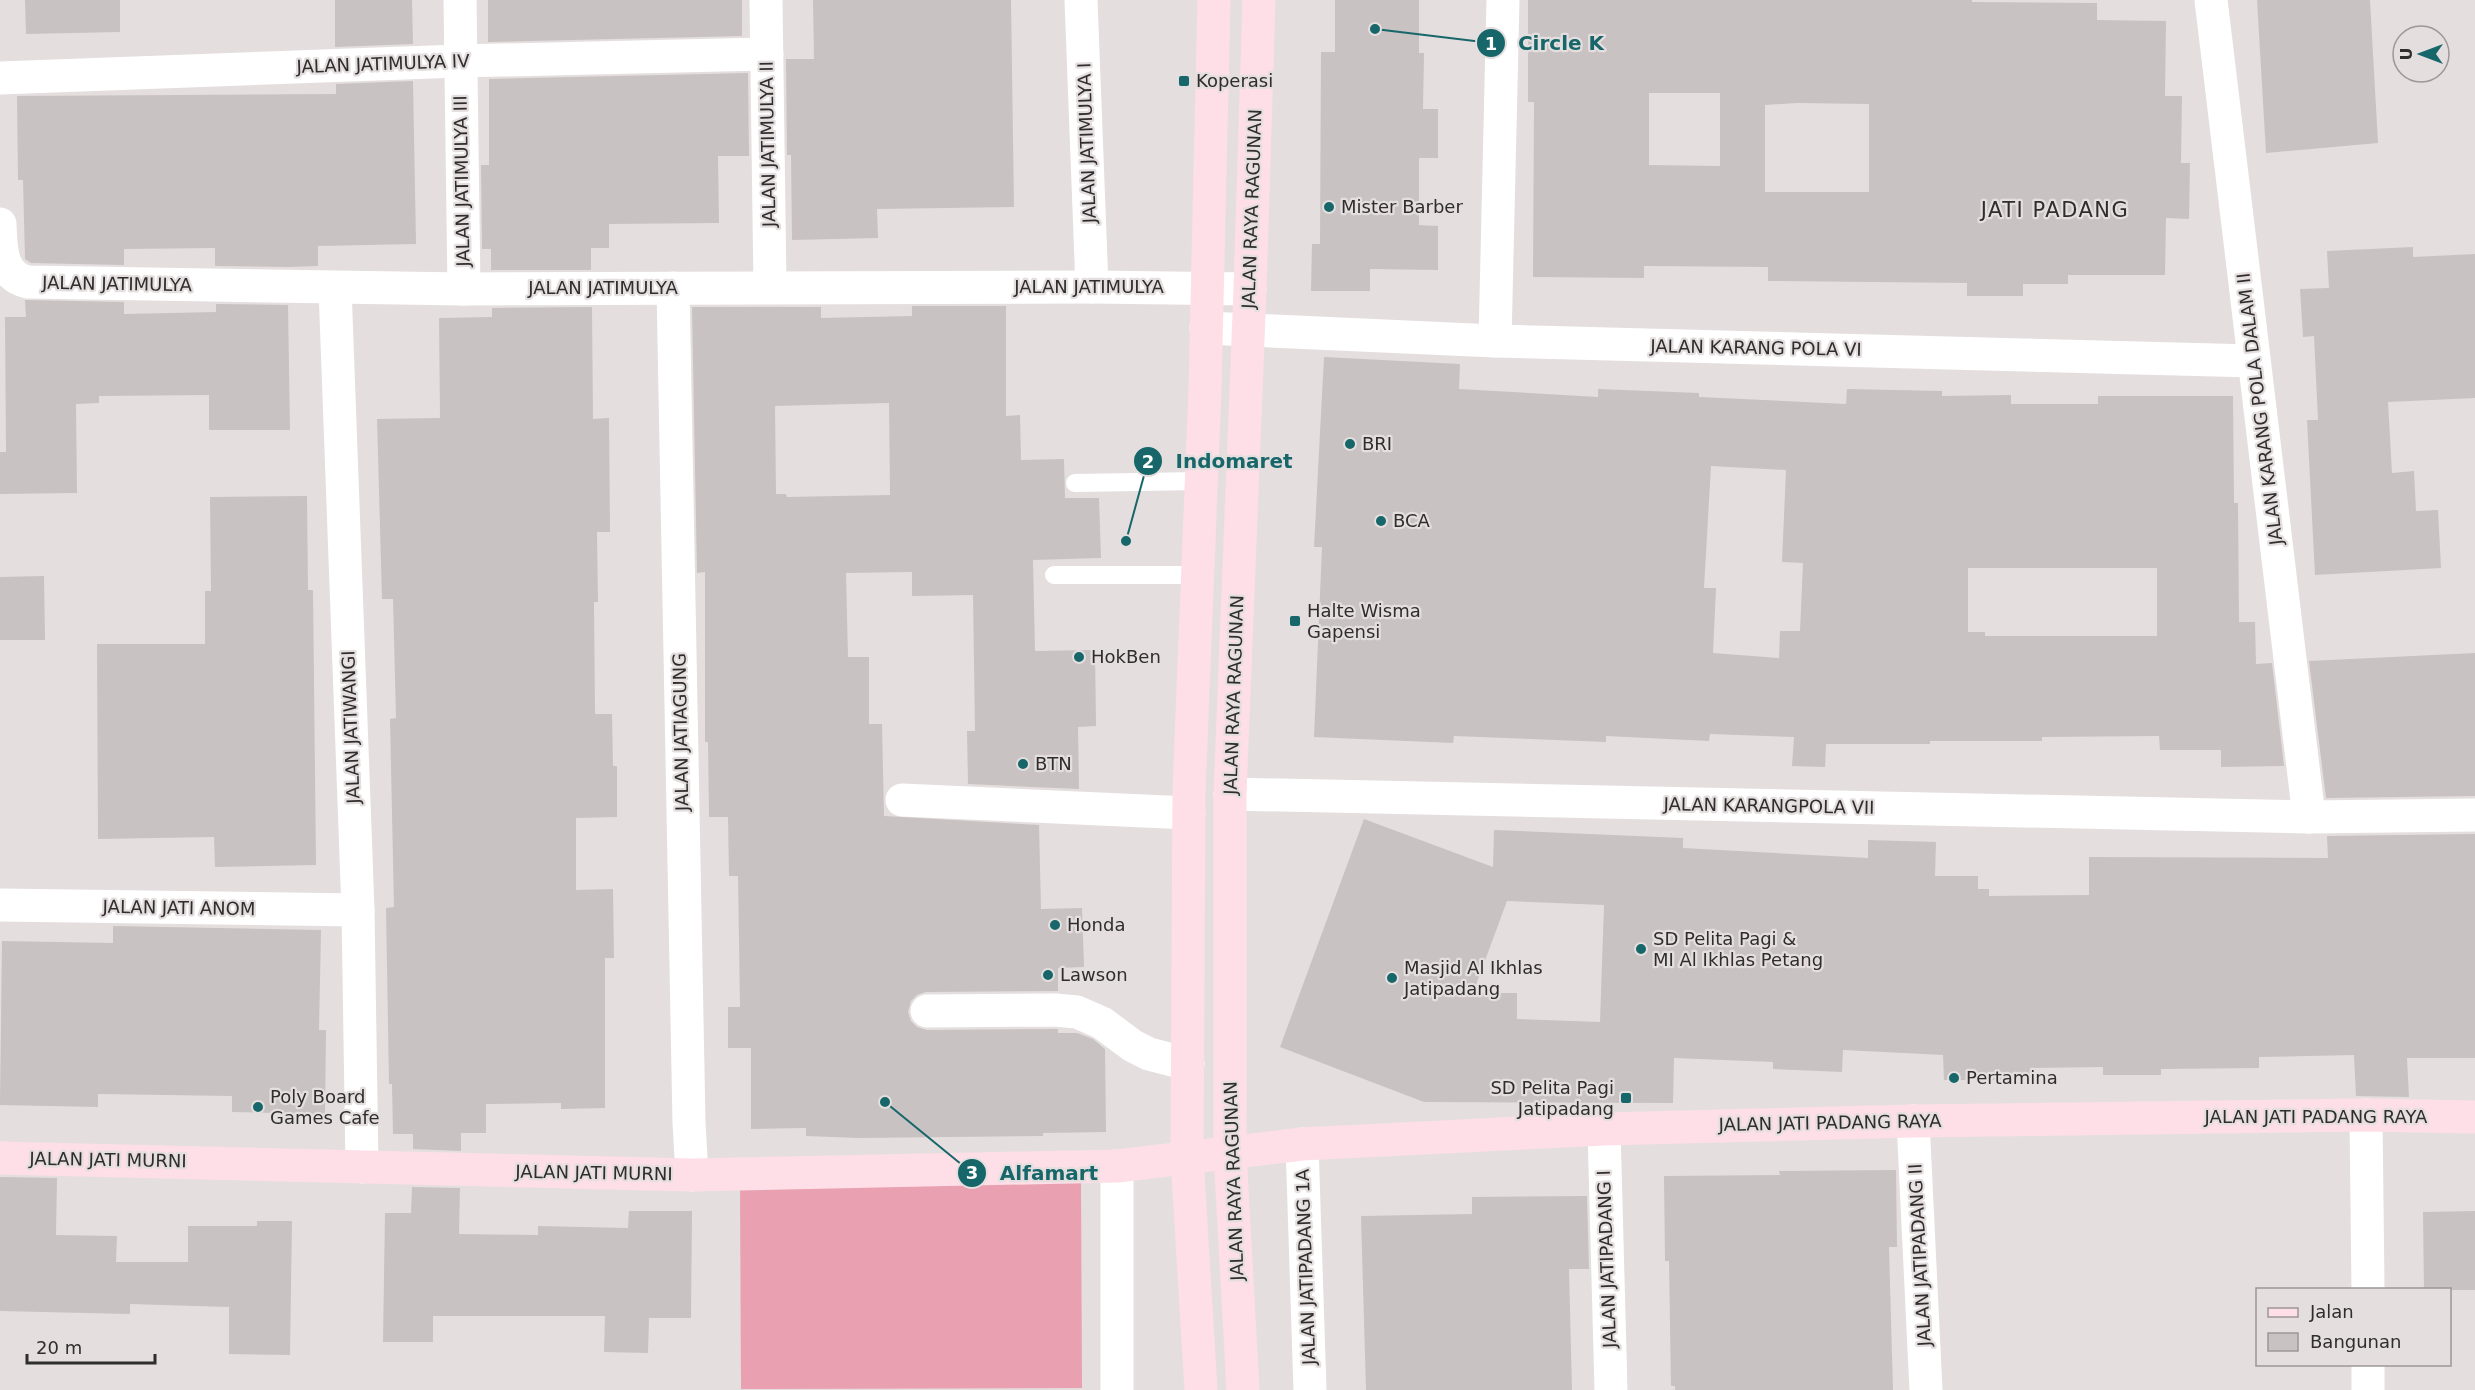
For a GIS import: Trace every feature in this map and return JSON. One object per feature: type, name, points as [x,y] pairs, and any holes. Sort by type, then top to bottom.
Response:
[{"type":"main road","points":[[1201,1390],[1187,1158],[1189,813],[1208,288],[1214,0]]},
{"type":"main road","name":"JALAN RAYA RAGUNAN","points":[[1243,1390],[1230,1152],[1230,794],[1254,331],[1250,289],[1259,0]]},
{"type":"main road","name":"JALAN JATI PADANG RAYA","points":[[1187,1158],[1302,1144],[1604,1129],[1912,1121],[2366,1115],[2475,1117]]},
{"type":"main road","name":"JALAN JATI MURNI","points":[[0,1158],[692,1175],[1117,1166],[1187,1158]]},
{"type":"street","name":"JALAN JATIMULYA III","points":[[460,0],[459,61],[464,289]]},
{"type":"street","name":"JALAN JATIMULYA II","points":[[766,0],[770,287]]},
{"type":"street","name":"JALAN JATIMULYA I","points":[[1081,0],[1092,286]]},
{"type":"street","points":[[1495,341],[1503,0]]},
{"type":"street","name":"JALAN KARANG POLA DALAM II","points":[[2211,0],[2309,817]]},
{"type":"street","name":"JALAN JATIMULYA IV","points":[[0,78],[459,61],[767,54]]},
{"type":"street","name":"JALAN JATIMULYA","points":[[0,224],[1,245],[6,267],[15,278],[28,282],[464,289],[1092,286],[1250,289]]},
{"type":"street","name":"JALAN JATIWANGI","points":[[335,288],[358,910],[363,1167]]},
{"type":"street","name":"JALAN JATIAGUNG","points":[[673,288],[688,1111],[692,1175]]},
{"type":"street","name":"JALAN KARANG POLA VI","points":[[1206,328],[1495,341],[2254,361]]},
{"type":"street","name":"JALAN KARANGPOLA VII","points":[[1230,794],[2309,817],[2475,815]]},
{"type":"street","points":[[902,800],[1189,813]]},
{"type":"street","name":"JALAN JATI ANOM","points":[[0,905],[358,910]]},
{"type":"street","points":[[927,1011],[1055,1010],[1077,1012],[1102,1023],[1133,1046],[1149,1054],[1188,1064]]},
{"type":"street","points":[[2366,1115],[2367,1288]]},
{"type":"street","name":"JALAN JATIPADANG II","points":[[1912,1121],[1926,1390]]},
{"type":"street","name":"JALAN JATIPADANG I","points":[[1604,1129],[1611,1390]]},
{"type":"street","name":"JALAN JATIPADANG 1A","points":[[1302,1144],[1310,1390]]},
{"type":"street","points":[[1117,1166],[1117,1390]]},
{"type":"street","points":[[2368,1366],[2368,1390]]},
{"type":"lane","points":[[1075,483],[1201,481]]},
{"type":"lane","points":[[1054,576],[1198,576]]},
{"type":"shaded area","points":[[1081,1181],[1082,1388],[741,1389],[740,1183]]},
{"type":"building","points":[[25,0],[120,0],[120,32],[26,34]]},
{"type":"building","points":[[335,0],[412,0],[413,44],[335,47]]},
{"type":"building","points":[[488,0],[742,0],[742,36],[488,42]]},
{"type":"building","points":[[813,0],[1011,0],[1014,207],[877,209],[878,238],[792,240],[791,155],[787,155],[786,59],[814,59]]},
{"type":"building","points":[[1335,0],[1419,0],[1419,53],[1424,53],[1423,109],[1438,109],[1438,158],[1419,158],[1419,225],[1438,226],[1438,270],[1370,269],[1370,291],[1311,291],[1312,244],[1320,244],[1321,52],[1335,52]]},
{"type":"building","points":[[1528,0],[1972,0],[1972,2],[2097,3],[2097,20],[2166,21],[2165,96],[2182,96],[2181,163],[2190,163],[2189,219],[2166,218],[2165,275],[2068,275],[2068,284],[2023,284],[2023,296],[1967,296],[1967,283],[1768,281],[1768,267],[1644,266],[1644,278],[1533,277],[1534,102],[1528,102]],"holes":[[[1649,93],[1720,93],[1720,166],[1649,165]],[[1869,104],[1869,192],[1765,192],[1765,105]]]},
{"type":"building","points":[[2257,0],[2370,0],[2378,143],[2266,153]]},
{"type":"building","points":[[748,73],[749,156],[718,156],[719,223],[609,224],[609,248],[591,248],[591,270],[491,270],[491,249],[482,249],[481,165],[489,165],[489,79]]},
{"type":"building","points":[[413,81],[416,244],[318,246],[318,266],[215,266],[215,248],[124,249],[124,265],[31,263],[25,259],[23,180],[18,180],[17,96],[336,94],[336,84]]},
{"type":"building","points":[[2413,247],[2413,257],[2475,254],[2475,398],[2388,402],[2392,473],[2414,471],[2416,511],[2438,510],[2441,568],[2315,575],[2307,420],[2318,420],[2314,336],[2303,337],[2300,289],[2329,288],[2327,251]]},
{"type":"building","points":[[25,300],[124,302],[124,314],[216,312],[216,304],[288,305],[290,430],[209,430],[209,395],[99,396],[99,403],[76,404],[77,493],[0,494],[0,452],[6,452],[5,317],[26,317]]},
{"type":"building","points":[[912,306],[1006,306],[1006,416],[1020,415],[1021,460],[1064,459],[1065,498],[1099,498],[1101,558],[1033,560],[1035,651],[1095,650],[1096,726],[1078,727],[1079,789],[968,784],[967,731],[975,731],[973,595],[912,596],[912,572],[846,573],[848,657],[869,657],[869,724],[882,724],[884,816],[1039,825],[1041,909],[1082,908],[1084,967],[1058,968],[1058,991],[926,992],[917,995],[911,1001],[908,1012],[911,1021],[917,1027],[927,1030],[1058,1029],[1058,1033],[1077,1033],[1093,1039],[1105,1049],[1106,1132],[1043,1133],[1043,1136],[859,1138],[806,1136],[806,1128],[751,1129],[751,1048],[728,1048],[728,1007],[740,1007],[738,876],[729,876],[728,817],[709,817],[708,742],[705,742],[705,572],[697,573],[692,307],[821,307],[821,318],[912,316]],"holes":[[[889,403],[890,495],[787,497],[786,494],[776,494],[775,406]]]},
{"type":"building","points":[[592,307],[593,419],[609,418],[610,532],[597,532],[598,602],[594,602],[595,714],[612,714],[613,766],[617,766],[617,817],[576,818],[576,890],[613,889],[614,958],[605,958],[605,1108],[561,1109],[561,1103],[486,1104],[486,1133],[461,1133],[461,1151],[413,1149],[413,1134],[393,1134],[392,1084],[389,1084],[386,908],[394,907],[390,719],[396,718],[393,599],[382,599],[377,419],[440,418],[439,318],[492,317],[492,308]]},
{"type":"building","points":[[1324,357],[1460,364],[1459,389],[1598,397],[1598,389],[1699,393],[1699,397],[1846,404],[1847,389],[1942,391],[1942,396],[2011,395],[2011,404],[2098,404],[2098,396],[2233,396],[2234,503],[2238,503],[2239,622],[2255,622],[2256,664],[2272,663],[2284,766],[2221,767],[2221,750],[2160,750],[2159,736],[2042,737],[2042,741],[1930,741],[1930,744],[1826,744],[1825,767],[1792,766],[1794,737],[1710,734],[1709,741],[1606,736],[1606,742],[1454,736],[1453,743],[1314,737],[1322,547],[1314,547]],"holes":[[[1711,466],[1786,470],[1782,562],[1803,563],[1800,631],[1780,631],[1779,658],[1713,653],[1716,588],[1704,588]],[[1968,568],[2157,568],[2157,636],[1985,636],[1985,632],[1968,632]]]},
{"type":"building","points":[[307,496],[308,590],[313,590],[316,865],[215,867],[214,837],[98,839],[97,644],[205,644],[205,591],[211,591],[210,497]]},
{"type":"building","points":[[44,576],[45,640],[0,640],[0,577]]},
{"type":"building","points":[[2475,653],[2475,796],[2326,798],[2309,661]]},
{"type":"building","points":[[1364,819],[1493,867],[1494,830],[1683,838],[1683,848],[1868,858],[1868,840],[1936,842],[1935,876],[1978,876],[1978,889],[1989,889],[1989,896],[2089,895],[2089,857],[2328,858],[2327,836],[2475,834],[2475,1058],[2407,1058],[2409,1097],[2356,1096],[2354,1055],[2259,1057],[2259,1068],[2161,1069],[2161,1075],[2103,1075],[2103,1067],[2033,1068],[2033,1080],[1944,1080],[1943,1055],[1843,1050],[1842,1072],[1773,1069],[1773,1062],[1674,1058],[1673,1103],[1424,1102],[1280,1047]],"holes":[[[1507,901],[1604,905],[1600,1022],[1517,1019],[1517,993],[1473,993]]]},
{"type":"building","points":[[113,926],[321,930],[319,1030],[326,1030],[325,1114],[232,1112],[232,1096],[98,1094],[98,1107],[0,1105],[2,941],[113,943]]},
{"type":"building","points":[[1896,1170],[1897,1247],[1889,1247],[1893,1390],[1675,1390],[1675,1386],[1671,1386],[1669,1261],[1665,1261],[1664,1176],[1780,1175],[1779,1171]]},
{"type":"building","points":[[0,1177],[57,1178],[56,1235],[117,1236],[116,1262],[188,1262],[188,1226],[257,1226],[257,1221],[292,1221],[290,1355],[229,1354],[229,1307],[130,1304],[130,1314],[0,1311]]},
{"type":"building","points":[[412,1187],[460,1188],[459,1234],[538,1235],[538,1226],[628,1228],[629,1211],[692,1211],[691,1318],[649,1318],[648,1353],[604,1352],[605,1316],[433,1316],[433,1342],[383,1342],[385,1213],[411,1213]]},
{"type":"building","points":[[1587,1196],[1589,1269],[1569,1269],[1572,1390],[1366,1390],[1361,1216],[1472,1214],[1472,1197]]},
{"type":"building","points":[[2475,1211],[2475,1290],[2424,1288],[2423,1212]]},
{"type":"place","name":"Circle K","points":[[1375,29]]},
{"type":"place","name":"Koperasi","points":[[1184,81]]},
{"type":"place","name":"Mister Barber","points":[[1329,207]]},
{"type":"place","name":"BRI","points":[[1350,444]]},
{"type":"place","name":"BCA","points":[[1381,521]]},
{"type":"place","name":"Indomaret","points":[[1126,541]]},
{"type":"place","name":"Halte Wisma Gapensi","points":[[1295,621]]},
{"type":"place","name":"HokBen","points":[[1079,657]]},
{"type":"place","name":"BTN","points":[[1023,764]]},
{"type":"place","name":"Honda","points":[[1055,925]]},
{"type":"place","name":"SD Pelita Pagi & MI Al Ikhlas Petang","points":[[1641,949]]},
{"type":"place","name":"Lawson","points":[[1048,975]]},
{"type":"place","name":"Masjid Al Ikhlas Jatipadang","points":[[1392,978]]},
{"type":"place","name":"Pertamina","points":[[1954,1078]]},
{"type":"place","name":"SD Pelita Pagi Jatipadang","points":[[1626,1098]]},
{"type":"place","name":"Alfamart","points":[[885,1102]]},
{"type":"place","name":"Poly Board Games Cafe","points":[[258,1107]]},
{"type":"district","name":"JATI PADANG","points":[[2055,210]]}]
